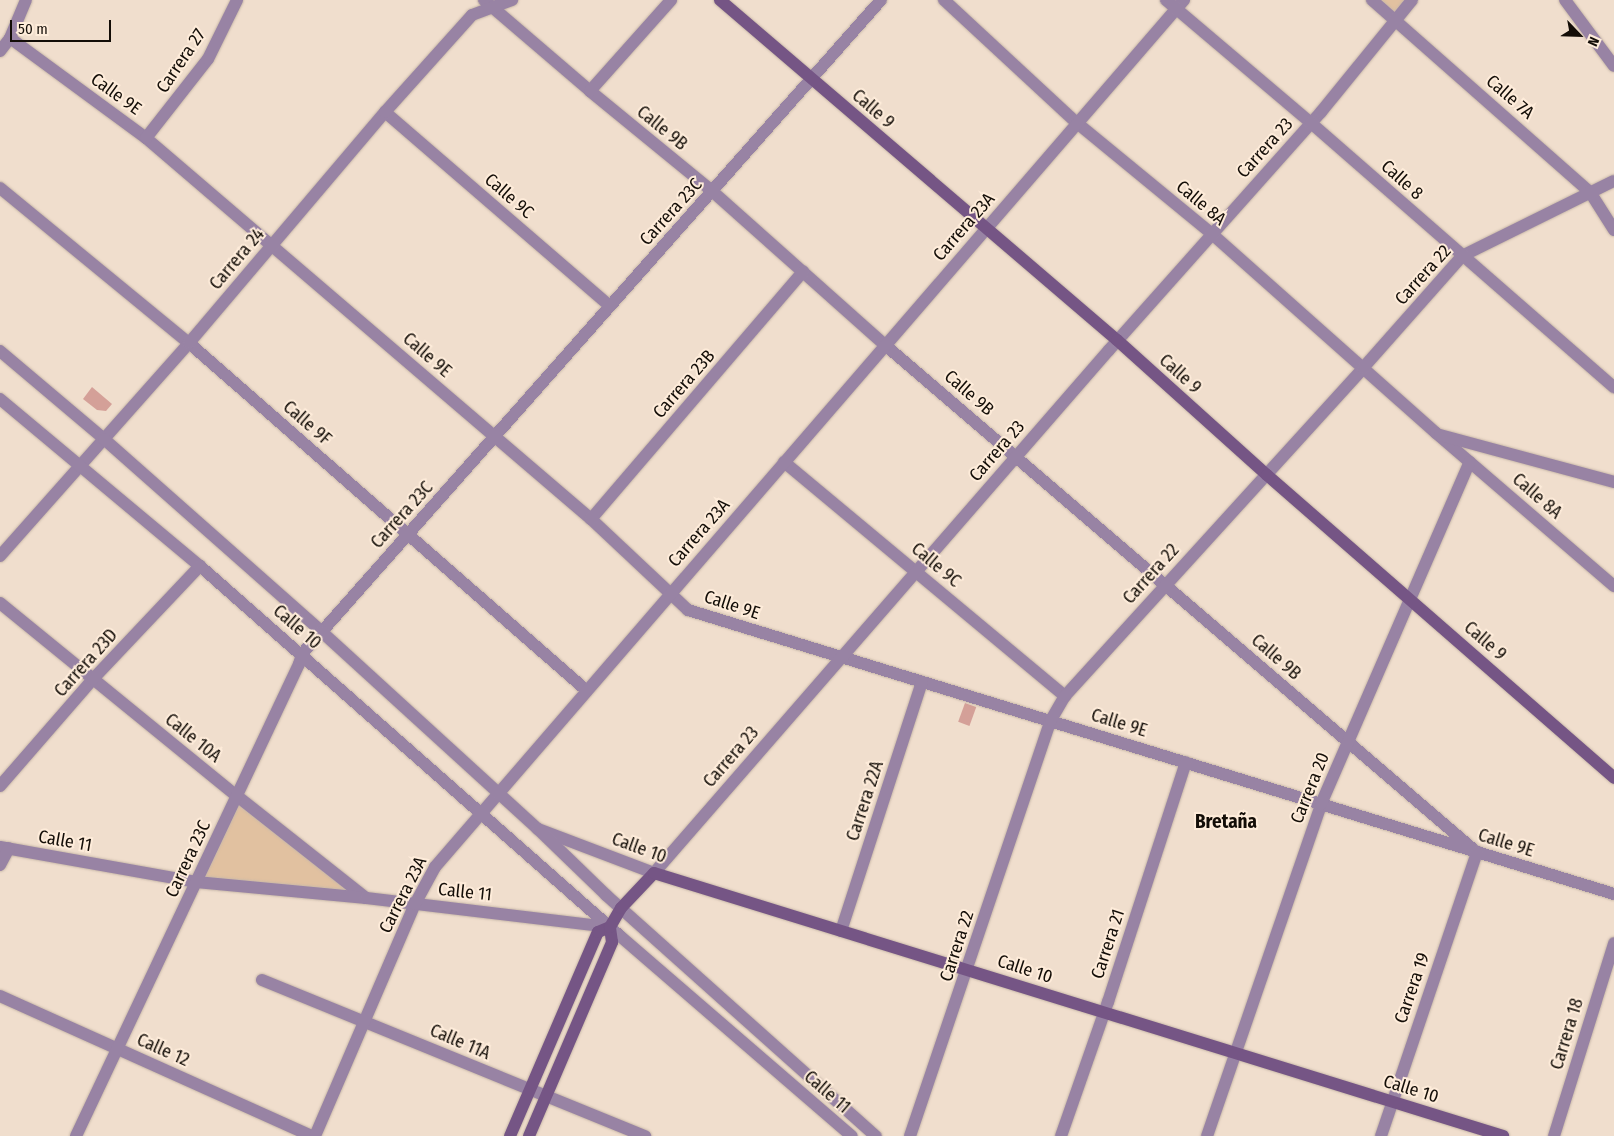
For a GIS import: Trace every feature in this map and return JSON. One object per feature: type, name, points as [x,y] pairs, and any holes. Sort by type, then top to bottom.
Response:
[{"type":"main road","name":"Calle 9","points":[[720,0],[1117,340],[1267,475],[1614,778]]},
{"type":"main road","name":"Carrera 23","points":[[510,1136],[598,932],[610,927],[622,908],[654,873]]},
{"type":"main road","name":"Calle 10","points":[[654,873],[1502,1136]]},
{"type":"main road","name":"Carrera 23","points":[[529,1136],[612,942],[610,927]]},
{"type":"street","points":[[0,51],[10,38],[26,0]]},
{"type":"street","name":"Carrera 27","points":[[146,138],[208,59],[237,0]]},
{"type":"street","name":"Carrera 24","points":[[0,556],[189,343],[384,112],[472,15],[488,4],[512,0]]},
{"type":"street","points":[[590,91],[671,0]]},
{"type":"street","name":"Carrera 23C","points":[[76,1136],[299,664],[302,654],[881,0]]},
{"type":"street","name":"Calle 8A","points":[[944,0],[1077,123],[1212,234],[1436,434],[1614,586]]},
{"type":"street","name":"Calle 8","points":[[1166,0],[1180,5],[1462,256],[1614,387]]},
{"type":"street","name":"Calle 7A","points":[[1372,0],[1590,192],[1614,230]]},
{"type":"street","name":"Carrera 23","points":[[654,873],[1117,340],[1311,123],[1412,0]]},
{"type":"street","points":[[1565,0],[1614,66]]},
{"type":"street","name":"Calle 9B","points":[[488,4],[712,191],[885,345],[1477,852]]},
{"type":"street","name":"Carrera 23A","points":[[315,1136],[415,904],[435,867],[1180,5]]},
{"type":"street","name":"Calle 9E","points":[[10,38],[146,138],[272,244],[590,519],[688,610],[1614,894]]},
{"type":"street","name":"Calle 9C","points":[[384,112],[610,306]]},
{"type":"street","name":"Carrera 22","points":[[910,1136],[1051,720],[1065,696],[1165,583],[1267,475],[1462,256],[1614,181]]},
{"type":"street","name":"Calle 9F","points":[[0,188],[189,343],[586,690]]},
{"type":"street","name":"Carrera 23B","points":[[590,519],[803,272]]},
{"type":"street","name":"Calle 10","points":[[0,351],[104,439],[322,632],[622,908]]},
{"type":"street","name":"Calle 10","points":[[0,399],[81,465],[302,654],[610,927]]},
{"type":"street","name":"Calle 8A","points":[[1436,434],[1614,482]]},
{"type":"street","name":"Calle 9C","points":[[784,462],[1065,696]]},
{"type":"street","name":"Carrera 20","points":[[1207,1136],[1321,804],[1470,462]]},
{"type":"street","name":"Carrera 23D","points":[[0,786],[93,679],[200,566]]},
{"type":"street","name":"Calle 10A","points":[[0,603],[237,796],[366,898]]},
{"type":"street","name":"Carrera 22A","points":[[841,931],[922,682]]},
{"type":"street","name":"Carrera 21","points":[[1061,1136],[1104,1013],[1186,762]]},
{"type":"street","name":"Calle 10","points":[[538,829],[654,873]]},
{"type":"street","points":[[0,866],[4,848]]},
{"type":"street","name":"Calle 11","points":[[4,848],[196,882],[366,898],[610,927],[852,1136]]},
{"type":"street","name":"Carrera 19","points":[[1381,1136],[1477,852]]},
{"type":"street","name":"Calle 11","points":[[622,908],[876,1136]]},
{"type":"street","name":"Carrera 18","points":[[1554,1136],[1614,943]]},
{"type":"street","name":"Calle 11A","points":[[262,980],[645,1136]]},
{"type":"street","name":"Calle 12","points":[[0,996],[311,1136]]},
{"type":"shaded area","points":[[1372,0],[1412,0],[1395,20]]},
{"type":"shaded area","points":[[237,796],[366,898],[196,882]]},
{"type":"building","points":[[92,387],[112,404],[106,411],[97,410],[83,399]]},
{"type":"building","points":[[965,703],[976,707],[969,726],[958,722]]},
{"type":"district","name":"Bretaña","points":[[1226,822]]}]
